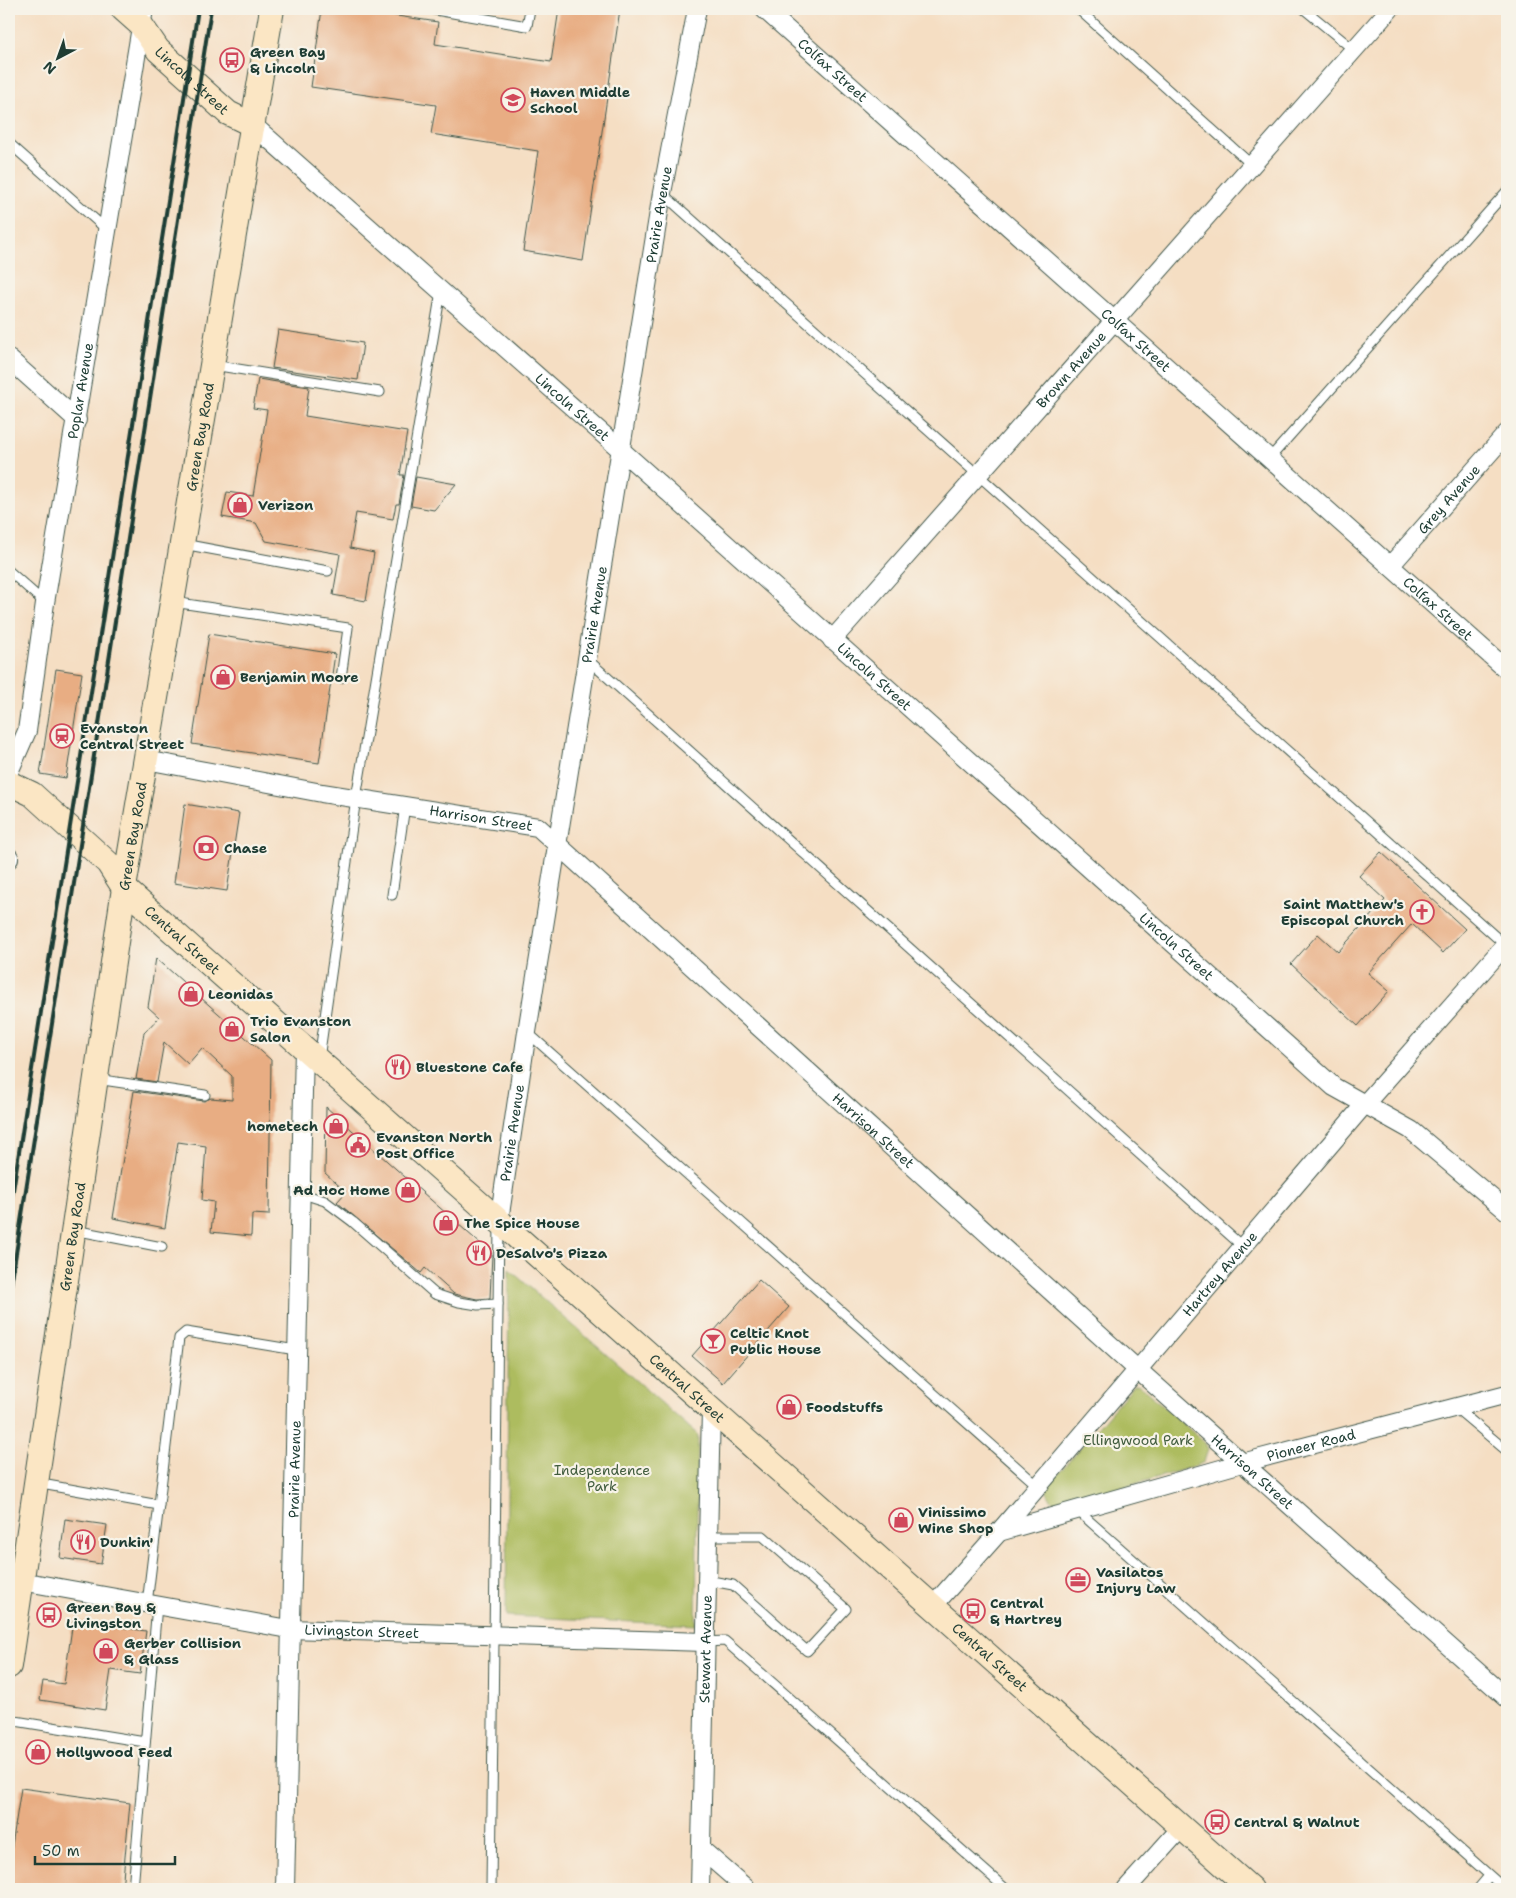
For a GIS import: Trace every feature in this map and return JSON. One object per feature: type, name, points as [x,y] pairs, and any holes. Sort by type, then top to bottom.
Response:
[{"type":"main road","name":"Lincoln Street","points":[[123,9],[143,17],[158,50],[228,113],[253,126]]},
{"type":"main road","name":"Green Bay Road","points":[[9,1666],[13,1580],[36,1483],[124,888],[272,9]]},
{"type":"main road","name":"Central Street","points":[[9,782],[32,794],[108,863],[124,888],[1252,1889]]},
{"type":"main road","name":"Central Street","points":[[9,786],[23,806],[104,880],[124,888]]},
{"type":"street","name":"Prairie Avenue","points":[[499,1221],[527,1032],[662,193],[697,9]]},
{"type":"street","name":"Colfax Street","points":[[764,9],[1507,670]]},
{"type":"street","name":"Brown Avenue","points":[[832,640],[1390,9]]},
{"type":"street","name":"Poplar Avenue","points":[[9,772],[27,731],[45,603],[143,17]]},
{"type":"street","name":"Lincoln Street","points":[[253,126],[622,450],[832,640],[1334,1087],[1411,1130],[1507,1211]]},
{"type":"street","points":[[9,359],[77,420]]},
{"type":"street","name":"Grey Avenue","points":[[1390,566],[1507,433]]},
{"type":"street","name":"Harrison Street","points":[[146,760],[356,798],[538,827],[1138,1370],[1507,1698]]},
{"type":"street","name":"Hartrey Avenue","points":[[933,1606],[999,1532],[1364,1104],[1506,944]]},
{"type":"street","name":"Prairie Avenue","points":[[285,1889],[289,1629],[300,1193],[311,1055]]},
{"type":"street","name":"Pioneer Road","points":[[999,1532],[1242,1462],[1507,1394]]},
{"type":"street","name":"Stewart Avenue","points":[[700,1889],[711,1410]]},
{"type":"street","name":"Livingston Street","points":[[13,1580],[289,1629],[705,1642]]},
{"type":"street","points":[[1126,1889],[1182,1827]]},
{"type":"street","points":[[701,1849],[747,1889]]},
{"type":"lane","points":[[430,9],[472,12],[527,26],[530,9]]},
{"type":"lane","points":[[1078,9],[1252,165]]},
{"type":"lane","points":[[1304,9],[1354,50]]},
{"type":"lane","points":[[9,143],[108,230]]},
{"type":"lane","points":[[1269,459],[1507,191]]},
{"type":"lane","points":[[662,193],[1506,944]]},
{"type":"lane","points":[[311,1055],[441,291]]},
{"type":"lane","points":[[213,365],[380,392]]},
{"type":"lane","points":[[183,544],[328,571]]},
{"type":"lane","points":[[9,571],[45,603]]},
{"type":"lane","points":[[173,602],[348,628],[341,678]]},
{"type":"lane","points":[[588,659],[1243,1246]]},
{"type":"lane","points":[[392,895],[405,806]]},
{"type":"lane","points":[[527,1032],[1038,1486]]},
{"type":"lane","points":[[95,1079],[205,1094]]},
{"type":"lane","points":[[300,1193],[325,1201],[332,1206],[435,1294],[459,1302],[478,1305],[498,1304]]},
{"type":"lane","points":[[492,1889],[499,1221]]},
{"type":"lane","points":[[73,1230],[162,1246]]},
{"type":"lane","points":[[132,1889],[145,1742],[158,1505],[179,1338],[186,1332],[296,1350]]},
{"type":"lane","points":[[1455,1407],[1507,1451]]},
{"type":"lane","points":[[36,1483],[158,1505]]},
{"type":"lane","points":[[1077,1510],[1504,1889]]},
{"type":"lane","points":[[706,1580],[733,1586],[807,1651],[846,1608],[763,1536],[707,1536]]},
{"type":"lane","points":[[705,1642],[725,1642],[1006,1889]]},
{"type":"lane","points":[[9,1720],[145,1742]]},
{"type":"lane","points":[[1478,1889],[1489,1876]]},
{"type":"green space","name":"Independence Park","points":[[509,1269],[698,1435],[696,1625],[506,1616]]},
{"type":"green space","name":"Ellingwood Park","points":[[1138,1384],[1205,1443],[1208,1449],[1204,1462],[1063,1505],[1054,1502],[1048,1495],[1046,1488],[1134,1385]]},
{"type":"building","points":[[322,9],[391,9],[390,15],[438,22],[435,44],[551,62],[559,9],[620,9],[583,261],[523,251],[538,151],[431,134],[436,105],[311,87]]},
{"type":"building","points":[[278,330],[363,343],[358,380],[272,368]]},
{"type":"building","points":[[258,379],[309,387],[305,416],[407,432],[400,475],[404,475],[399,504],[396,504],[393,519],[356,513],[350,548],[374,553],[366,601],[333,595],[340,554],[266,541],[256,523],[222,517],[227,492],[253,496],[267,410],[253,408]]},
{"type":"building","points":[[416,477],[456,484],[434,510],[411,506]]},
{"type":"building","points":[[209,634],[335,654],[319,763],[192,744]]},
{"type":"building","name":"Evanston Central Street","points":[[56,669],[82,673],[66,778],[40,774]]},
{"type":"building","name":"Chase","points":[[185,804],[239,813],[227,891],[174,883]]},
{"type":"building","points":[[1381,852],[1465,929],[1443,953],[1412,924],[1368,973],[1389,991],[1358,1026],[1291,964],[1318,934],[1338,952],[1385,900],[1359,876]]},
{"type":"building","points":[[156,958],[271,1060],[269,1215],[252,1214],[251,1236],[211,1232],[214,1202],[202,1200],[206,1146],[178,1142],[165,1228],[113,1218],[134,1091],[204,1101],[211,1098],[232,1100],[232,1076],[202,1048],[188,1064],[164,1042],[157,1082],[136,1079],[144,1033],[159,1017],[148,1007]]},
{"type":"building","points":[[326,1107],[492,1254],[490,1298],[477,1299],[454,1294],[425,1268],[421,1273],[337,1202],[346,1192],[325,1173]]},
{"type":"building","points":[[759,1280],[789,1307],[723,1383],[692,1356]]},
{"type":"building","name":"Dunkin'","points":[[65,1519],[107,1525],[101,1564],[60,1558]]},
{"type":"building","name":"Gerber Collision & Glass","points":[[73,1620],[146,1631],[140,1674],[111,1670],[105,1710],[40,1700],[43,1681],[64,1684]]},
{"type":"building","points":[[21,1788],[130,1803],[122,1889],[9,1889],[9,1865]]},
{"type":"railway","points":[[9,1216],[198,9]]},
{"type":"railway","points":[[9,1298],[211,9]]},
{"type":"place","name":"Green Bay & Lincoln","points":[[232,60]]},
{"type":"place","name":"Haven Middle School","points":[[513,100]]},
{"type":"place","name":"Verizon","points":[[240,505]]},
{"type":"place","name":"Benjamin Moore","points":[[223,677]]},
{"type":"place","name":"Evanston Central Street","points":[[62,736]]},
{"type":"place","name":"Chase","points":[[206,848]]},
{"type":"place","name":"Saint Matthew's Episcopal Church","points":[[1422,912]]},
{"type":"place","name":"Leonidas","points":[[191,994]]},
{"type":"place","name":"Trio Evanston Salon","points":[[232,1029]]},
{"type":"place","name":"Bluestone Cafe","points":[[398,1067]]},
{"type":"place","name":"hometech","points":[[336,1126]]},
{"type":"place","name":"Evanston North Post Office","points":[[358,1145]]},
{"type":"place","name":"Ad Hoc Home","points":[[408,1190]]},
{"type":"place","name":"The Spice House","points":[[446,1223]]},
{"type":"place","name":"DeSalvo's Pizza","points":[[479,1253]]},
{"type":"place","name":"Celtic Knot Public House","points":[[713,1341]]},
{"type":"place","name":"Foodstuffs","points":[[789,1407]]},
{"type":"place","name":"Vinissimo Wine Shop","points":[[901,1520]]},
{"type":"place","name":"Dunkin'","points":[[83,1542]]},
{"type":"place","name":"Vasilatos Injury Law","points":[[1078,1580]]},
{"type":"place","name":"Central & Hartrey","points":[[973,1611]]},
{"type":"place","name":"Green Bay & Livingston","points":[[49,1615]]},
{"type":"place","name":"Gerber Collision & Glass","points":[[106,1651]]},
{"type":"place","name":"Hollywood Feed","points":[[38,1752]]},
{"type":"place","name":"Central & Walnut","points":[[1217,1822]]}]
